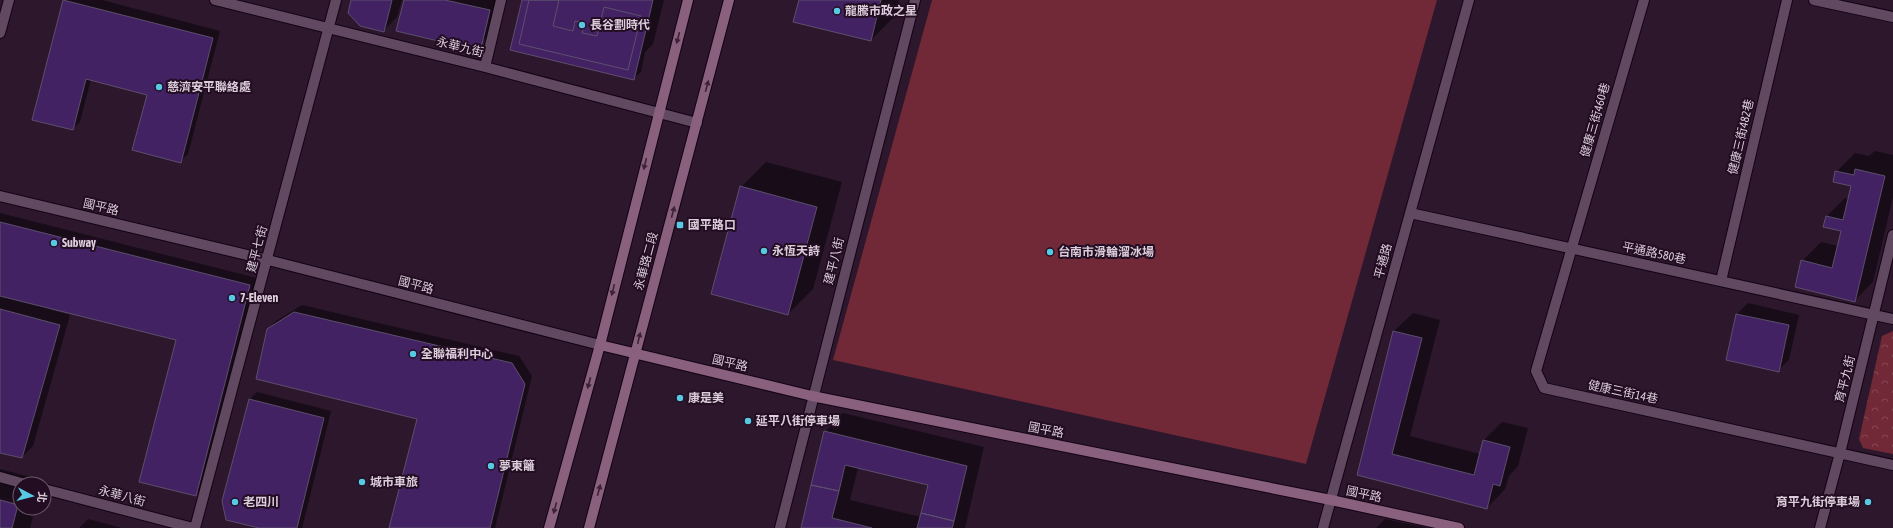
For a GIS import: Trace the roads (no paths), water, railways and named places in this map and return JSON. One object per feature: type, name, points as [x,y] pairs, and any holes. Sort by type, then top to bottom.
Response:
[{"type":"street","points":[[0,33],[9,0]]},
{"type":"street","name":"永華九街","points":[[215,0],[485,67],[697,123]]},
{"type":"street","name":"建平七街","points":[[194,528],[268,260],[336,0]]},
{"type":"street","points":[[485,67],[501,0]]},
{"type":"street","name":"永華路二段","points":[[549,528],[600,346],[688,0]]},
{"type":"street","name":"永華路二段","points":[[589,528],[729,0]]},
{"type":"street","name":"建平八街","points":[[780,528],[812,396],[914,0]]},
{"type":"street","name":"平通路","points":[[1323,528],[1469,0]]},
{"type":"street","name":"健康三街460巷","points":[[1571,248],[1644,0]]},
{"type":"street","name":"健康三街482巷","points":[[1721,281],[1787,0]]},
{"type":"street","points":[[1814,0],[1893,17]]},
{"type":"street","name":"國平路","points":[[0,196],[268,260],[600,346],[812,396],[1331,500],[1460,528]]},
{"type":"street","name":"平通路580巷","points":[[1410,213],[1893,318]]},
{"type":"street","name":"育平九街","points":[[1820,528],[1840,454],[1893,235]]},
{"type":"street","name":"健康三街14巷","points":[[1571,248],[1536,371],[1544,388],[1840,454]]},
{"type":"street","points":[[1840,454],[1893,465]]},
{"type":"street","points":[[0,478],[12,481]]},
{"type":"street","name":"永華八街","points":[[52,491],[194,528]]},
{"type":"place","name":"龍騰市政之星","points":[[837,11]]},
{"type":"place","name":"長谷劃時代","points":[[582,25]]},
{"type":"place","name":"慈濟安平聯絡處","points":[[159,87]]},
{"type":"place","name":"國平路口","points":[[680,225]]},
{"type":"place","name":"Subway","points":[[54,243]]},
{"type":"place","name":"永恆天詩","points":[[764,251]]},
{"type":"place","name":"台南市滑輪溜冰場","points":[[1050,252]]},
{"type":"place","name":"7-Eleven","points":[[232,298]]},
{"type":"place","name":"全聯福利中心","points":[[413,354]]},
{"type":"place","name":"康是美","points":[[680,398]]},
{"type":"place","name":"延平八街停車場","points":[[748,421]]},
{"type":"place","name":"夢東籬","points":[[491,466]]},
{"type":"place","name":"城市車旅","points":[[362,482]]},
{"type":"place","name":"老四川","points":[[235,502]]},
{"type":"place","name":"育平九街停車場","points":[[1868,502]]}]
